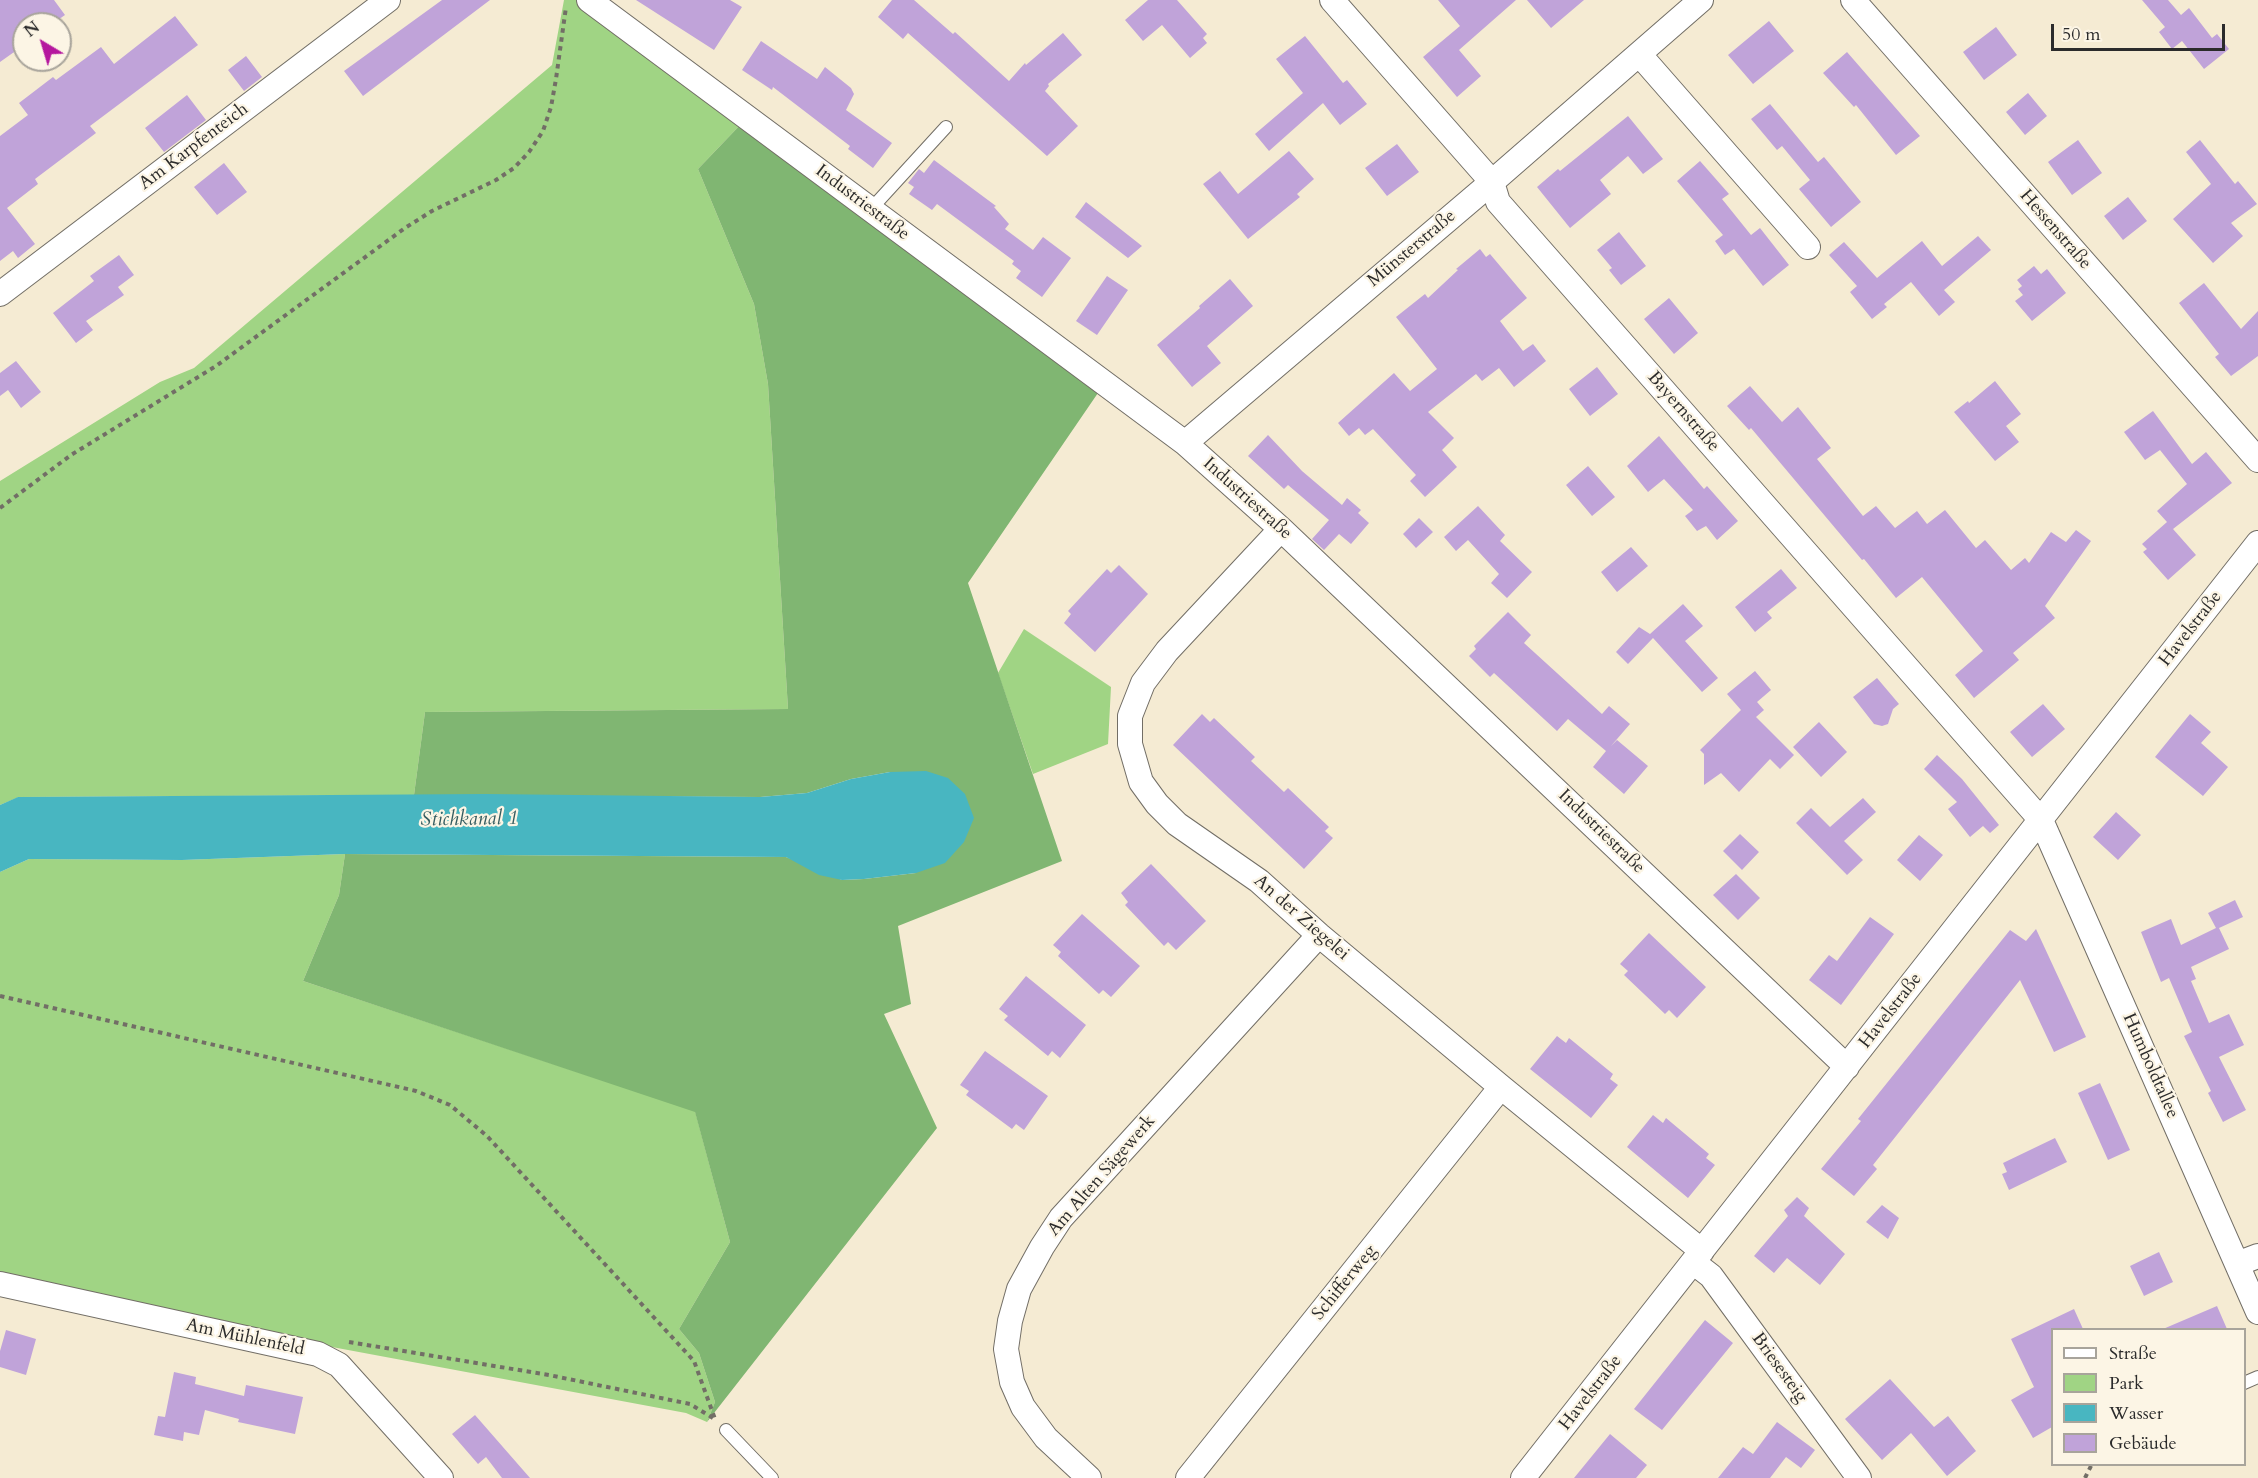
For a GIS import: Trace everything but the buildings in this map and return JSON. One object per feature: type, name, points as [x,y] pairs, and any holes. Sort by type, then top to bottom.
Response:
[{"type":"street","name":"Am Karpfenteich","points":[[0,294],[388,0]]},
{"type":"street","name":"Industriestraße","points":[[589,0],[1185,443],[1281,529],[1847,1067]]},
{"type":"street","name":"Bayernstraße","points":[[1332,0],[1492,182],[1498,202],[2041,820]]},
{"type":"street","name":"Münsterstraße","points":[[1185,443],[1492,182],[1701,0]]},
{"type":"street","name":"Hessenstraße","points":[[1853,0],[2258,460]]},
{"type":"street","points":[[1639,54],[1808,247]]},
{"type":"street","name":"An der Ziegelei","points":[[1281,529],[1167,651],[1143,682],[1130,716],[1130,744],[1141,782],[1156,804],[1177,824],[1259,881],[1319,935],[1501,1087],[1697,1257]]},
{"type":"street","name":"Havelstraße","points":[[1523,1478],[2258,543]]},
{"type":"street","name":"Humboldtallee","points":[[2041,820],[2248,1260],[2258,1312]]},
{"type":"street","name":"Am Alten Sägewerk","points":[[1089,1478],[1047,1438],[1023,1407],[1012,1382],[1006,1349],[1010,1321],[1019,1289],[1061,1218],[1319,935]]},
{"type":"street","name":"Schifferweg","points":[[1188,1478],[1501,1087]]},
{"type":"street","name":"Briesesteig","points":[[1697,1257],[1859,1478]]},
{"type":"street","name":"Am Mühlenfeld","points":[[0,1284],[318,1354],[339,1365],[441,1478]]},
{"type":"lane","points":[[870,210],[946,127]]},
{"type":"lane","points":[[726,1430],[772,1478]]},
{"type":"path","points":[[0,508],[71,455],[216,366],[405,228],[432,211],[496,180],[514,168],[530,152],[543,131],[551,107],[567,0]]},
{"type":"path","points":[[0,996],[416,1091],[450,1105],[487,1136],[694,1361],[713,1418]]},
{"type":"path","points":[[310,1352],[317,1345],[328,1341],[348,1342],[549,1375],[690,1404],[713,1418],[726,1430]]},
{"type":"green space","points":[[564,0],[583,0],[743,122],[698,169],[754,304],[768,384],[788,709],[425,712],[414,795],[19,797],[0,805],[0,481],[160,382],[194,368],[552,65]]},
{"type":"green space","points":[[743,122],[1100,390],[968,583],[1062,861],[898,926],[911,1004],[884,1014],[937,1128],[707,1422],[715,1402],[699,1353],[679,1329],[730,1242],[695,1112],[303,981],[339,895],[345,854],[786,857],[842,880],[916,873],[890,772],[851,779],[807,793],[760,797],[414,795],[425,712],[788,709],[768,384],[754,304],[698,169]]},
{"type":"green space","points":[[1024,629],[1111,687],[1108,744],[1033,774],[998,673]]},
{"type":"green space","points":[[345,854],[339,895],[303,981],[695,1111],[730,1242],[679,1329],[699,1353],[715,1402],[707,1422],[686,1413],[332,1347],[0,1274],[0,872],[29,859],[182,860]]},
{"type":"water","name":"Stichkanal 1","points":[[926,771],[948,778],[965,794],[974,818],[964,842],[945,863],[916,873],[864,879],[842,880],[819,875],[786,857],[345,854],[182,860],[29,859],[0,872],[0,805],[18,797],[485,794],[760,797],[807,793],[851,779],[890,772]]}]
